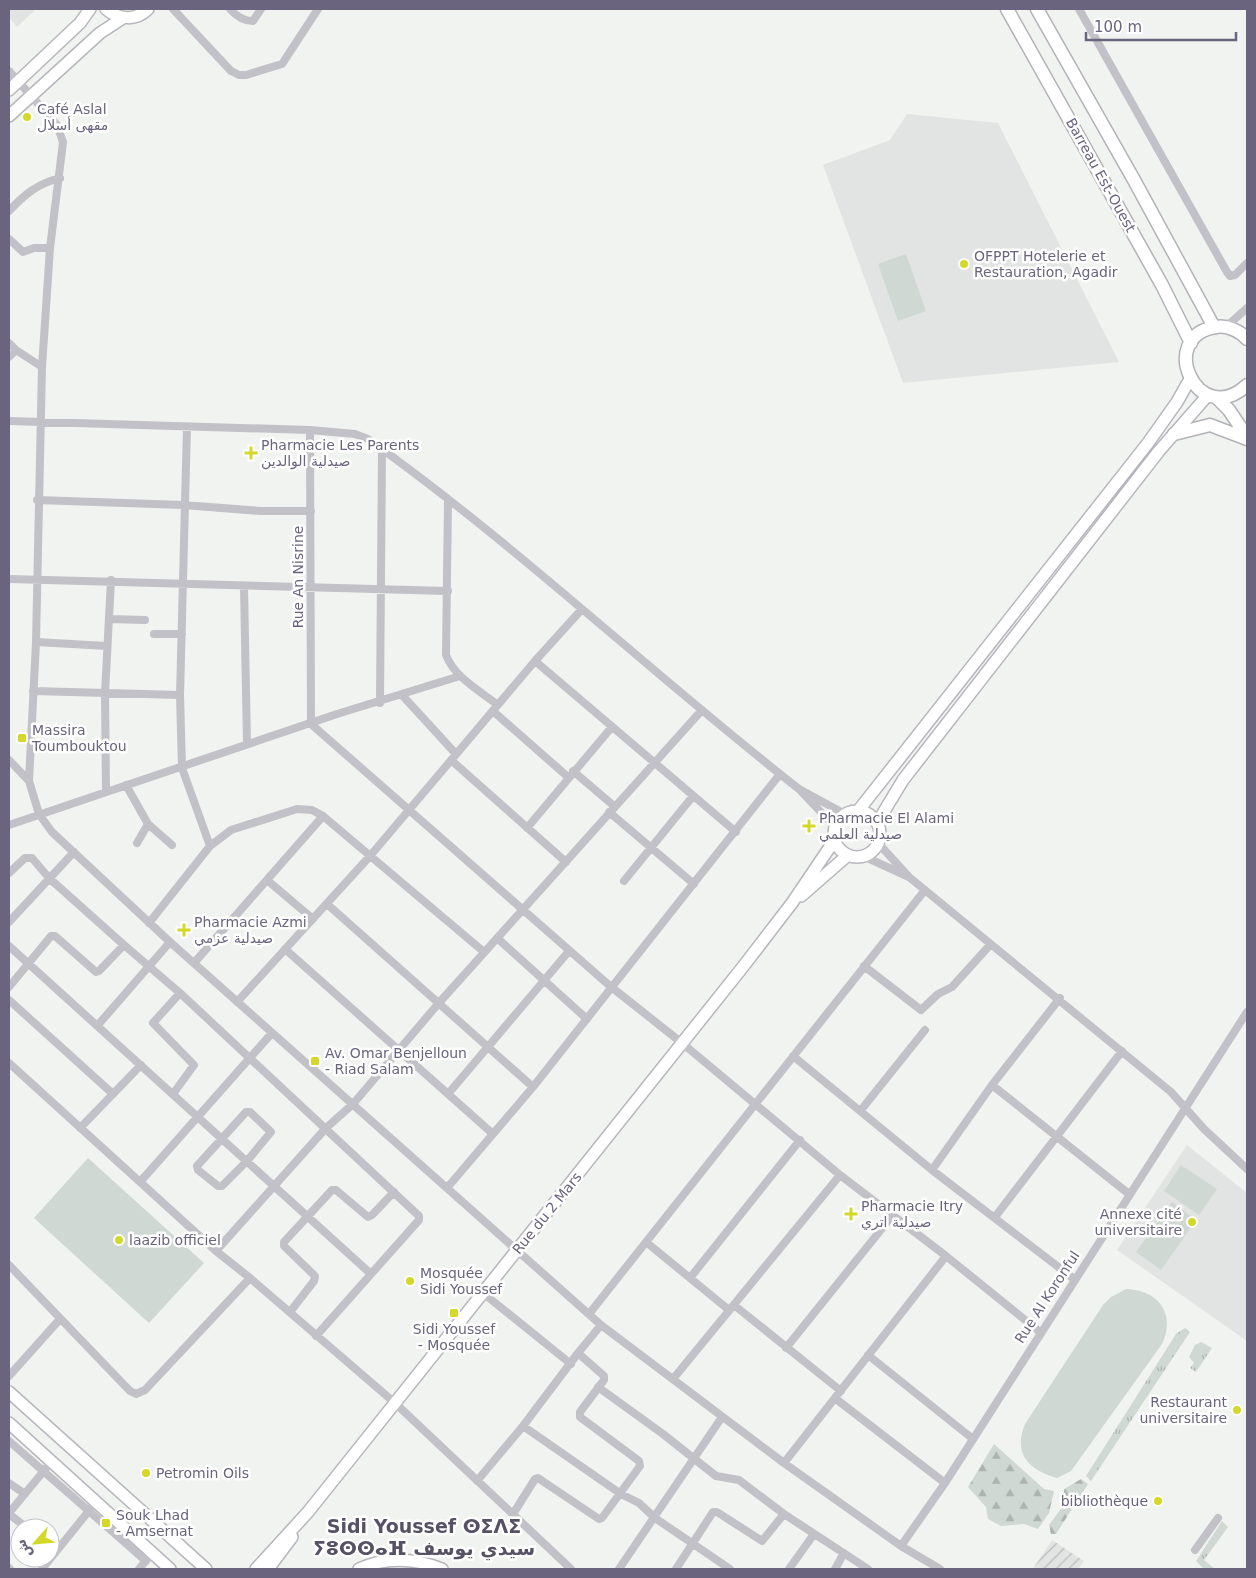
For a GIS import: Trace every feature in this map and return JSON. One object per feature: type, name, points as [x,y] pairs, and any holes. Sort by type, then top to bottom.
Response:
[{"type":"main road","name":"Barreau Est-Ouest","points":[[1007,9],[1162,285],[1191,343]]},
{"type":"main road","name":"Barreau Est-Ouest","points":[[1037,9],[1220,327]]},
{"type":"main road","points":[[1247,339],[1236,330],[1220,327],[1205,330],[1191,343],[1186,360],[1190,379],[1197,388],[1212,396],[1229,410],[1247,438]]},
{"type":"main road","points":[[1212,396],[1234,395],[1247,385]]},
{"type":"main road","points":[[1174,434],[1210,425],[1247,438]]},
{"type":"street","points":[[9,90],[80,23],[90,9]]},
{"type":"street","points":[[106,9],[123,18]]},
{"type":"street","points":[[9,116],[100,33],[123,18],[140,16],[148,9]]},
{"type":"street","points":[[173,9],[231,71],[242,75],[282,64],[318,9]]},
{"type":"street","points":[[230,9],[245,21],[253,21],[261,9]]},
{"type":"street","points":[[1079,9],[1227,272],[1230,276],[1235,275],[1247,263]]},
{"type":"street","points":[[9,71],[58,125],[63,142],[50,248],[42,367],[36,642],[29,781],[39,814],[52,832],[170,942],[601,1325],[784,1463],[901,1546],[940,1569]]},
{"type":"street","points":[[9,211],[33,187],[60,178]]},
{"type":"street","points":[[9,239],[23,252],[34,248],[50,248]]},
{"type":"street","points":[[1220,327],[1247,308]]},
{"type":"street","points":[[9,342],[16,350],[42,367]]},
{"type":"street","points":[[9,358],[16,350]]},
{"type":"street","points":[[858,811],[1148,443],[1173,408],[1190,379]]},
{"type":"street","points":[[877,823],[902,780],[1174,434],[1212,396]]},
{"type":"street","points":[[9,421],[310,430],[355,434],[368,439],[448,500],[582,608],[799,789],[835,827]]},
{"type":"street","points":[[187,427],[180,695],[182,768],[210,846]]},
{"type":"street","name":"Rue An Nisrine","points":[[310,430],[311,724]]},
{"type":"street","points":[[380,702],[382,449]]},
{"type":"street","points":[[38,500],[311,512]]},
{"type":"street","points":[[448,500],[448,590],[444,647],[448,662],[460,676],[611,809],[650,848],[694,884]]},
{"type":"street","points":[[9,579],[111,580],[382,590],[448,590]]},
{"type":"street","points":[[106,792],[105,693],[111,580]]},
{"type":"street","points":[[244,586],[247,744]]},
{"type":"street","points":[[237,1002],[370,856],[582,608]]},
{"type":"street","points":[[109,619],[145,620]]},
{"type":"street","points":[[154,634],[182,634]]},
{"type":"street","points":[[36,642],[107,646]]},
{"type":"street","points":[[535,661],[653,764],[736,832]]},
{"type":"street","points":[[9,825],[182,768],[247,744],[460,676]]},
{"type":"street","points":[[33,690],[180,695]]},
{"type":"street","points":[[402,695],[454,757],[527,828],[566,862]]},
{"type":"street","points":[[216,1252],[276,1187],[326,1128],[353,1104],[484,952],[523,911],[611,809],[702,710]]},
{"type":"street","points":[[311,724],[610,986],[682,1043],[840,1175],[946,1256],[1040,1332]]},
{"type":"street","points":[[527,828],[570,774],[611,728]]},
{"type":"street","points":[[9,760],[29,781]]},
{"type":"street","points":[[447,1188],[533,1087],[610,986],[736,832],[780,774]]},
{"type":"street","points":[[126,785],[148,824],[172,846]]},
{"type":"street","points":[[799,789],[845,814]]},
{"type":"street","points":[[624,882],[693,796]]},
{"type":"street","points":[[149,922],[210,846],[231,830],[296,809],[312,810],[323,816],[484,952]]},
{"type":"street","points":[[863,856],[872,851],[878,842],[877,823],[866,813],[858,811],[845,814],[835,827],[834,840],[840,850],[848,855],[863,856],[909,877]]},
{"type":"street","points":[[194,963],[323,816]]},
{"type":"street","points":[[137,843],[148,824]]},
{"type":"street","name":"Rue du 2 Mars","points":[[256,1569],[300,1522],[682,1043],[792,903],[834,840]]},
{"type":"street","points":[[878,842],[909,877],[990,945],[1060,998],[1171,1092],[1204,1129],[1247,1169]]},
{"type":"street","points":[[9,922],[74,852]]},
{"type":"street","name":"Rue du 2 Mars","points":[[792,903],[848,855]]},
{"type":"street","points":[[9,873],[29,857],[37,862],[50,878],[180,993],[419,1216],[419,1220],[316,1336]]},
{"type":"street","points":[[267,880],[313,919]]},
{"type":"street","points":[[589,1314],[925,890]]},
{"type":"street","points":[[327,904],[533,1087]]},
{"type":"street","points":[[9,987],[53,936],[96,972],[124,945]]},
{"type":"street","points":[[497,938],[587,1018]]},
{"type":"street","points":[[98,1025],[170,942]]},
{"type":"street","points":[[864,966],[921,1010],[933,998],[952,987],[990,945]]},
{"type":"street","points":[[9,946],[371,1274]]},
{"type":"street","points":[[285,949],[493,1134]]},
{"type":"street","points":[[448,1094],[569,951]]},
{"type":"street","points":[[172,1094],[194,1065],[153,1023],[180,993]]},
{"type":"street","points":[[932,1170],[992,1085],[1060,998]]},
{"type":"street","points":[[9,1000],[113,1094]]},
{"type":"street","name":"Rue Al Koronful","points":[[901,1546],[945,1483],[1129,1194],[1187,1109],[1247,1012]]},
{"type":"street","points":[[861,1110],[925,1030]]},
{"type":"street","points":[[140,1182],[272,1033]]},
{"type":"street","points":[[995,1218],[1122,1051]]},
{"type":"street","points":[[793,1056],[932,1170],[1074,1279]]},
{"type":"street","points":[[9,1063],[216,1252],[250,1278],[395,1403],[572,1569]]},
{"type":"street","points":[[80,1128],[140,1065]]},
{"type":"street","points":[[992,1085],[1129,1194]]},
{"type":"street","points":[[246,1112],[250,1112],[271,1132],[247,1161],[220,1187],[198,1170],[197,1166],[246,1112]]},
{"type":"street","points":[[690,1278],[800,1140]]},
{"type":"street","points":[[673,1379],[840,1175]]},
{"type":"street","points":[[290,1312],[315,1279],[315,1276],[283,1244],[306,1216],[334,1189],[368,1217],[394,1192]]},
{"type":"street","points":[[786,1348],[892,1216]]},
{"type":"street","points":[[646,1242],[690,1278],[841,1390]]},
{"type":"street","points":[[784,1463],[836,1400],[841,1390],[946,1256]]},
{"type":"street","points":[[9,1265],[132,1392],[141,1393],[250,1278]]},
{"type":"street","points":[[483,1293],[571,1364]]},
{"type":"street","points":[[9,1376],[60,1319]]},
{"type":"street","points":[[477,1481],[601,1325]]},
{"type":"street","points":[[512,1514],[536,1478],[541,1479],[599,1519],[604,1517],[621,1494],[640,1463],[580,1417],[580,1412],[604,1380],[602,1373],[578,1353]]},
{"type":"street","points":[[868,1355],[973,1439]]},
{"type":"street","points":[[598,1387],[663,1434],[692,1459],[716,1476],[738,1480],[784,1514],[868,1569]]},
{"type":"street","points":[[9,1392],[206,1569]]},
{"type":"street","points":[[836,1400],[945,1483]]},
{"type":"street","points":[[619,1569],[722,1417]]},
{"type":"street","points":[[9,1424],[88,1512],[149,1557],[170,1569]]},
{"type":"street","points":[[522,1426],[621,1494],[639,1503],[655,1518],[693,1542],[730,1569]]},
{"type":"street","points":[[9,1441],[48,1466],[96,1502],[149,1557]]},
{"type":"street","points":[[9,1514],[48,1466]]},
{"type":"street","points":[[9,1483],[25,1494]]},
{"type":"street","points":[[60,1542],[96,1502]]},
{"type":"street","points":[[676,1569],[715,1512],[762,1541],[784,1514]]},
{"type":"street","points":[[1195,1550],[1218,1518]]},
{"type":"street","name":"Rue du 2 Mars","points":[[268,1569],[286,1546],[300,1522]]},
{"type":"street","points":[[789,1569],[814,1534]]},
{"type":"street","points":[[834,1569],[844,1553]]},
{"type":"street","points":[[139,1569],[149,1557]]},
{"type":"street","points":[[359,1569],[383,1561],[399,1559],[420,1562],[442,1569]]},
{"type":"shaded area","points":[[9,9],[36,9],[17,27],[9,17]]},
{"type":"shaded area","name":"OFPPT Hotelerie et Restauration, Agadir","points":[[907,114],[998,123],[1119,362],[903,383],[823,165],[890,140]]},
{"type":"shaded area","name":"Annexe cité universitaire","points":[[1187,1145],[1247,1193],[1247,1341],[1117,1250]]},
{"type":"shaded area","points":[[1052,1540],[1084,1561],[1078,1569],[1033,1569]]},
{"type":"green space","points":[[906,254],[926,311],[898,321],[878,264]]},
{"type":"green space","name":"laazib officiel","points":[[88,1158],[204,1263],[149,1323],[34,1218]]},
{"type":"green space","points":[[1181,1165],[1217,1189],[1199,1215],[1164,1191]]},
{"type":"green space","points":[[1172,1202],[1196,1220],[1161,1270],[1136,1252]]},
{"type":"green space","points":[[1126,1289],[1138,1290],[1148,1294],[1162,1306],[1167,1323],[1162,1344],[1071,1471],[1057,1478],[1047,1475],[1031,1465],[1022,1452],[1022,1434],[1025,1424],[1103,1305],[1111,1297]]},
{"type":"green space","points":[[1185,1328],[1190,1332],[1091,1481],[1086,1476],[1176,1334]]},
{"type":"green space","points":[[1201,1342],[1212,1348],[1196,1372],[1190,1368],[1194,1363],[1189,1357],[1195,1345]]},
{"type":"green space","points":[[994,1444],[1044,1489],[1054,1491],[1049,1513],[1038,1529],[1024,1524],[1001,1526],[988,1519],[986,1507],[968,1487]]},
{"type":"green space","points":[[1081,1479],[1088,1484],[1056,1534],[1051,1534],[1049,1525],[1063,1506],[1064,1489]]},
{"type":"green space","points":[[1222,1521],[1228,1527],[1204,1560],[1215,1569],[1204,1569],[1196,1561]]},
{"type":"place","name":"Café Aslal مقهى أسلال","points":[[27,117]]},
{"type":"place","name":"OFPPT Hotelerie et Restauration, Agadir","points":[[964,264]]},
{"type":"place","name":"Pharmacie Les Parents صيدلية الوالدين","points":[[251,453]]},
{"type":"place","name":"Massira Toumbouktou","points":[[22,738]]},
{"type":"place","name":"Pharmacie El Alami صيدلية العلمي","points":[[809,826]]},
{"type":"place","name":"Pharmacie Azmi صيدلية عزمي","points":[[184,930]]},
{"type":"place","name":"Av. Omar Benjelloun - Riad Salam","points":[[315,1061]]},
{"type":"place","name":"Pharmacie Itry صيدلية اتري","points":[[851,1214]]},
{"type":"place","name":"Annexe cité universitaire","points":[[1192,1222]]},
{"type":"place","name":"laazib officiel","points":[[119,1240]]},
{"type":"place","name":"Mosquée Sidi Youssef","points":[[410,1281]]},
{"type":"place","name":"Sidi Youssef - Mosquée","points":[[454,1313]]},
{"type":"place","name":"Restaurant universitaire","points":[[1237,1410]]},
{"type":"place","name":"Petromin Oils","points":[[146,1473]]},
{"type":"place","name":"bibliothèque","points":[[1158,1501]]},
{"type":"place","name":"Souk Lhad - Amsernat","points":[[106,1523]]},
{"type":"district","name":"Sidi Youssef ⵙⵉⴷⵉ ⵢⵓⵙⵙⴰⴼ سيدي يوسف","points":[[424,1537]]}]
